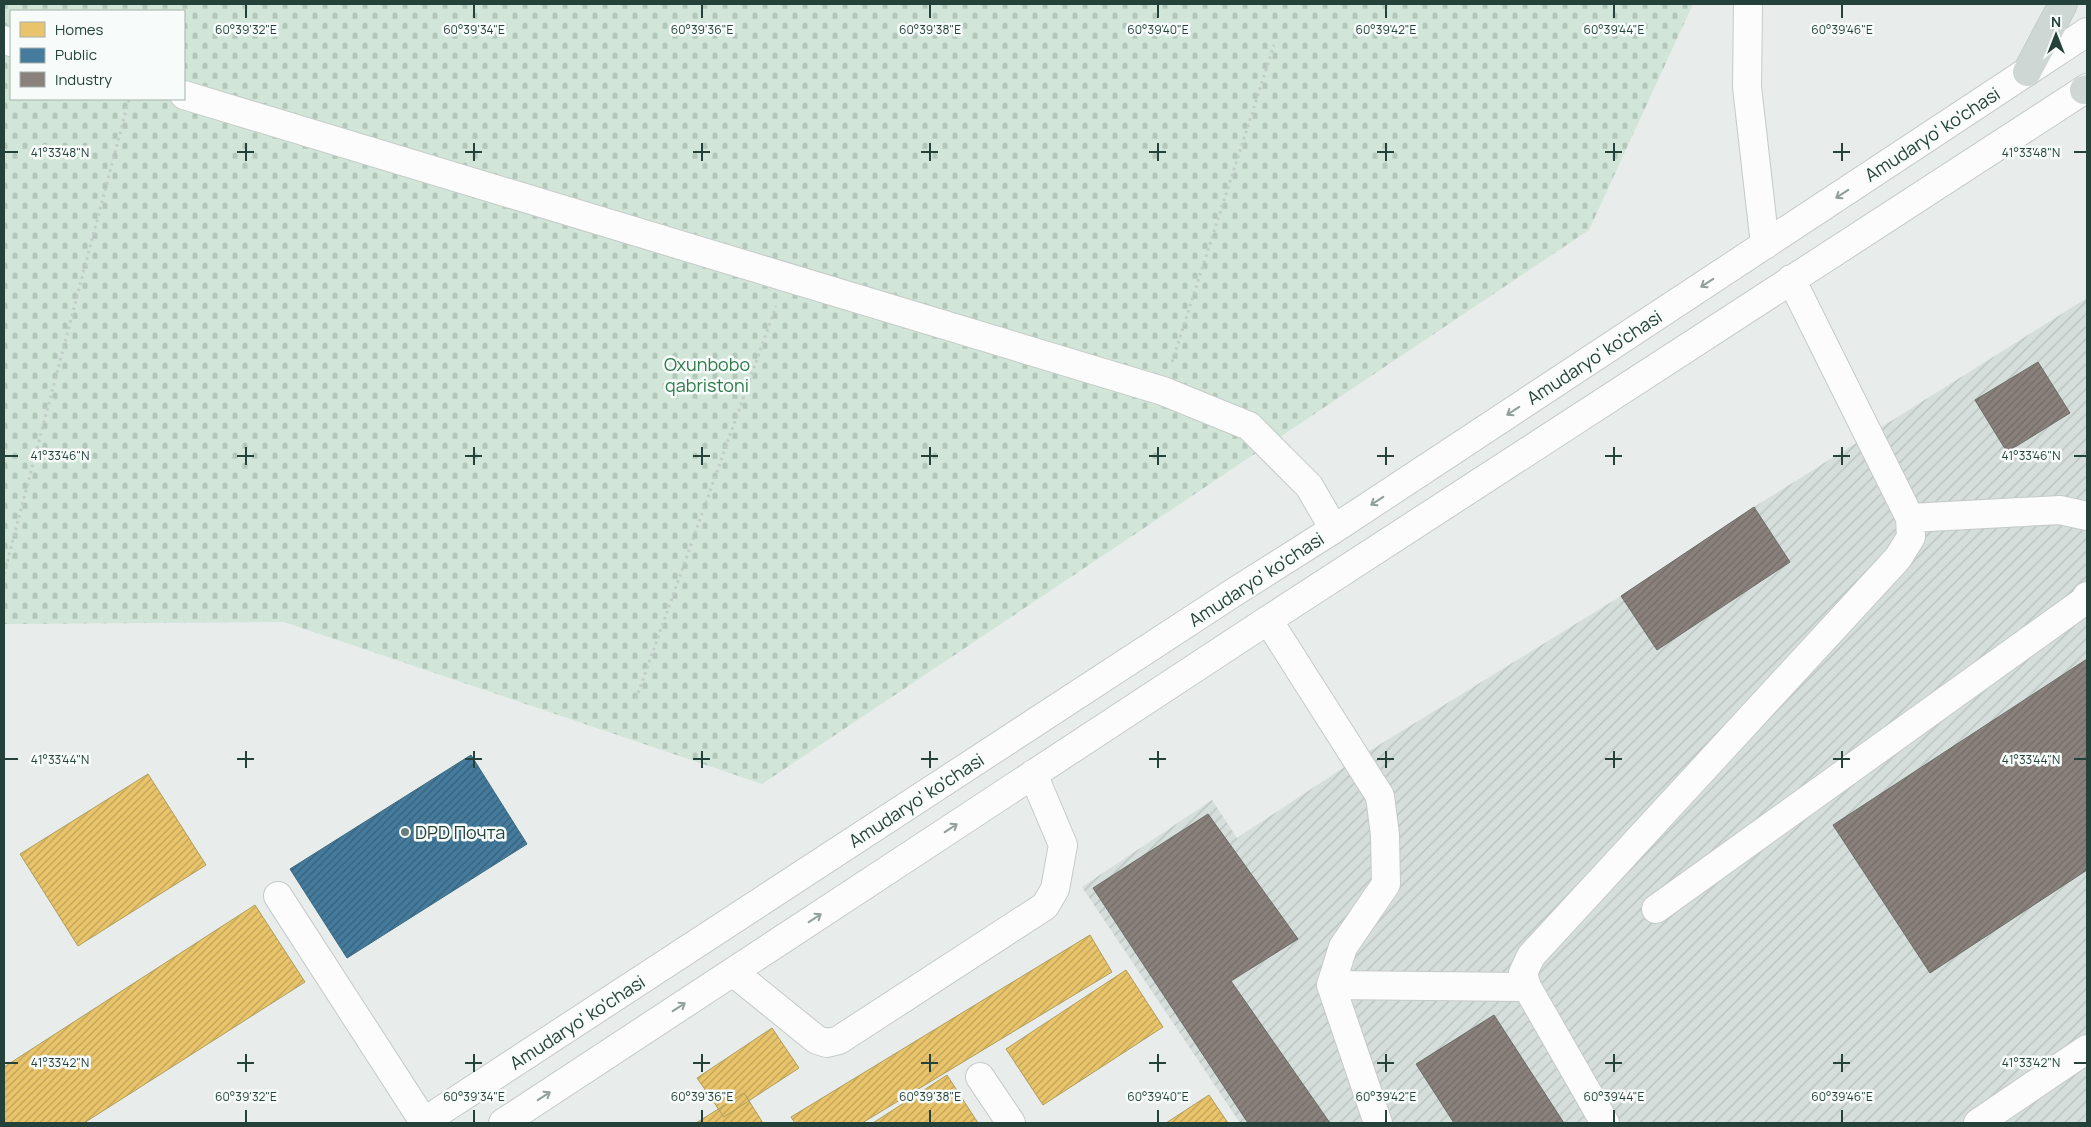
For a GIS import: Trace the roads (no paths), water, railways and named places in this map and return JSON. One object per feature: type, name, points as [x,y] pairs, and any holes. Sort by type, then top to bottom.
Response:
[{"type":"main road","points":[[2027,72],[2064,4]]},
{"type":"street","points":[[1748,4],[1747,87],[1765,245]]},
{"type":"street","name":"Amudaryo' ko'chasi","points":[[423,1122],[1236,591],[1334,529],[2087,32]]},
{"type":"street","points":[[514,1120],[733,972],[1033,774],[1791,279],[2086,89]]},
{"type":"street","points":[[185,95],[1163,391],[1249,426],[1309,486],[1334,529]]},
{"type":"street","points":[[1605,1123],[1527,987],[1523,973],[1531,956],[1898,558],[1911,536],[1910,518],[1791,279]]},
{"type":"street","points":[[1910,518],[2060,510],[2087,516]]},
{"type":"street","points":[[1656,909],[2076,607],[2087,596]]},
{"type":"street","points":[[1268,620],[1380,796],[1385,835],[1386,884],[1343,947],[1331,985],[1378,1123]]},
{"type":"street","points":[[733,972],[817,1040],[827,1042],[839,1040],[1045,906],[1055,889],[1063,845],[1033,774]]},
{"type":"street","points":[[278,896],[423,1122]]},
{"type":"street","points":[[1331,985],[1527,987]]},
{"type":"street","points":[[1978,1123],[2087,1050]]},
{"type":"street","points":[[980,1077],[1011,1123]]},
{"type":"place","name":"DPD Почта","points":[[405,832]]},
{"type":"park label","name":"Oxunbobo qabristoni","points":[[707,374]]}]
